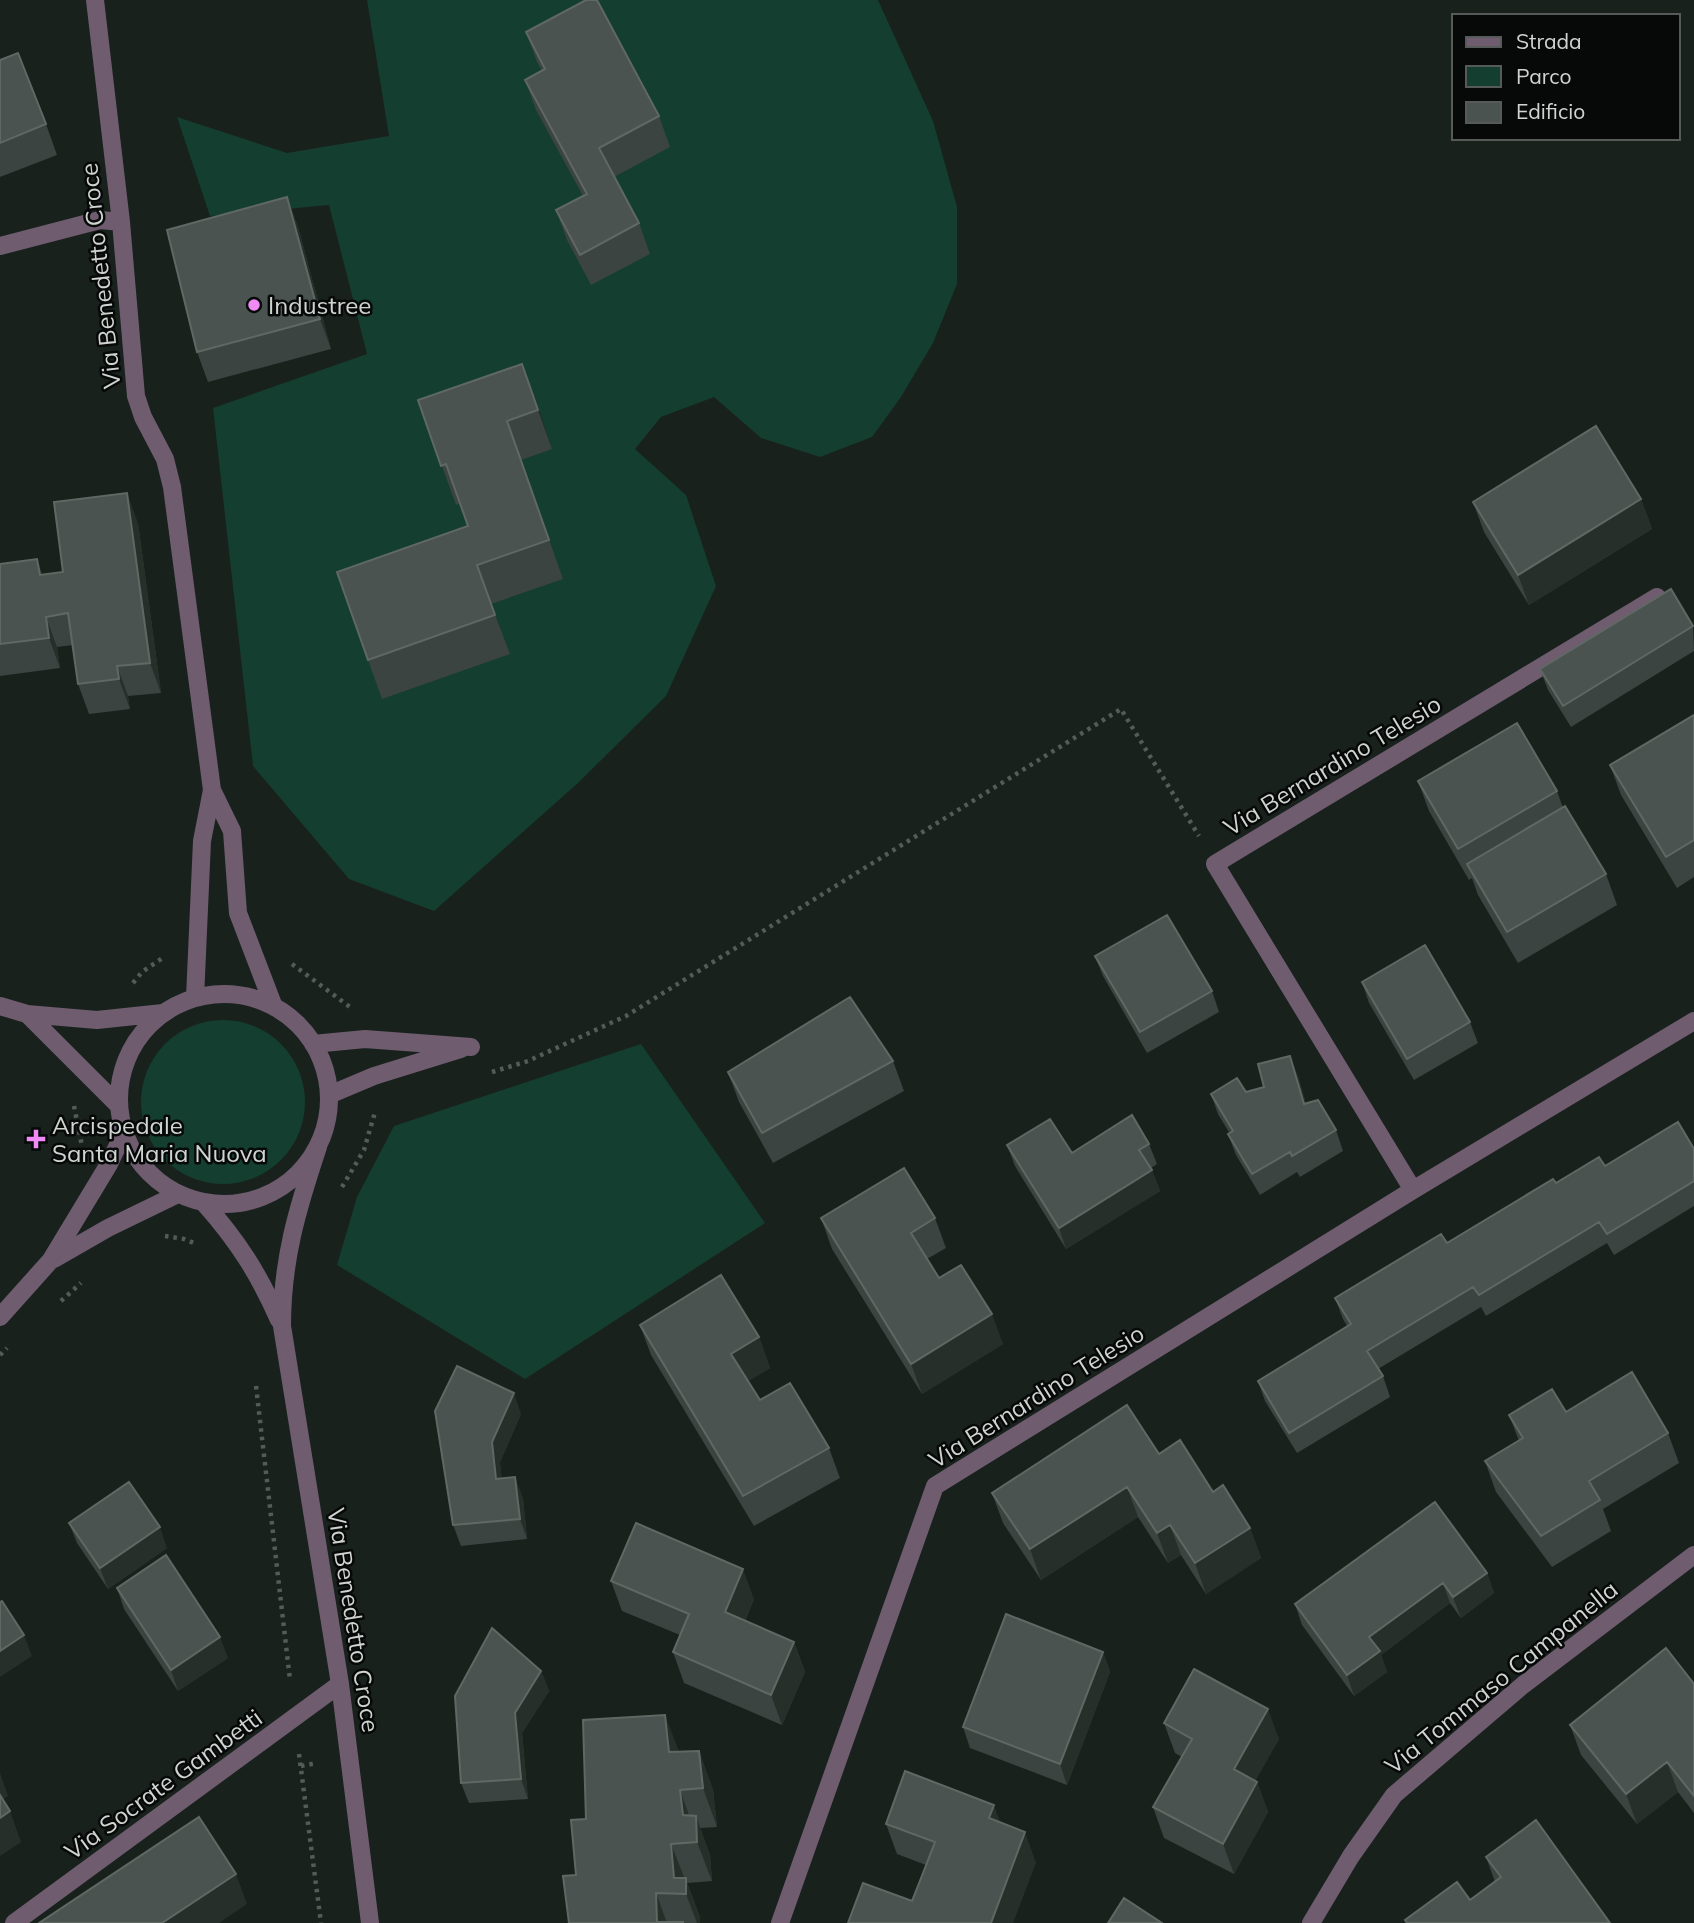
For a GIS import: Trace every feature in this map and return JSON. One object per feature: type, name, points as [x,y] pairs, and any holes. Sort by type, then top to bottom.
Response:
[{"type":"street","name":"Via Benedetto Croce","points":[[95,0],[121,222],[136,396],[143,417],[165,459],[172,487],[212,790],[232,831],[239,913],[274,1007]]},
{"type":"street","points":[[0,246],[100,220],[121,222]]},
{"type":"street","name":"Via Bernardino Telesio","points":[[1413,1190],[1215,864],[1657,597]]},
{"type":"street","name":"Via Benedetto Croce","points":[[195,998],[202,841],[212,790]]},
{"type":"street","points":[[222,994],[248,997],[274,1007],[296,1023],[313,1044],[324,1068],[329,1095],[327,1121],[318,1147],[303,1169],[282,1186],[259,1199],[232,1204],[204,1203],[178,1194],[155,1178],[136,1157],[124,1132],[118,1105],[121,1077],[130,1050],[146,1027],[163,1013],[195,998],[222,994]]},
{"type":"street","points":[[0,1006],[27,1014],[97,1020],[163,1013]]},
{"type":"street","points":[[27,1014],[118,1105]]},
{"type":"street","name":"Via Bernardino Telesio","points":[[780,1923],[934,1486],[1413,1190],[1694,1021]]},
{"type":"street","points":[[313,1044],[366,1039],[471,1046],[374,1076],[329,1095]]},
{"type":"street","points":[[0,1317],[51,1260],[109,1164],[124,1132]]},
{"type":"street","name":"Via Benedetto Croce","points":[[318,1147],[296,1212],[282,1287],[282,1326],[340,1684],[370,1923]]},
{"type":"street","points":[[51,1260],[108,1228],[178,1194]]},
{"type":"street","name":"Via Benedetto Croce","points":[[204,1203],[235,1238],[266,1291],[282,1326]]},
{"type":"street","name":"Via Tommaso Campanella","points":[[1311,1923],[1351,1856],[1394,1795],[1522,1685],[1694,1555]]},
{"type":"street","name":"Via Socrate Gambetti","points":[[14,1923],[340,1684]]},
{"type":"path","points":[[490,1072],[528,1061],[626,1016],[1121,709],[1215,864]]},
{"type":"path","points":[[130,986],[142,972],[172,949]]},
{"type":"path","points":[[73,1102],[83,1151]]},
{"type":"path","points":[[156,1235],[184,1239],[202,1247]]},
{"type":"path","points":[[255,1377],[294,1718],[321,1923]]},
{"type":"green space","points":[[367,0],[878,0],[933,121],[957,207],[957,284],[933,343],[901,397],[872,437],[820,457],[761,438],[714,397],[661,417],[635,449],[686,495],[716,586],[666,696],[578,783],[434,911],[349,879],[253,766],[213,408],[367,354],[329,205],[210,216],[177,117],[287,153],[389,136]]},
{"type":"green space","points":[[223,1020],[254,1026],[281,1044],[299,1071],[305,1102],[299,1133],[281,1160],[254,1178],[223,1184],[192,1178],[165,1160],[147,1133],[141,1102],[147,1071],[165,1044],[192,1026]]},
{"type":"green space","points":[[641,1044],[765,1223],[525,1379],[337,1265],[357,1197],[394,1126]]},
{"type":"building","points":[[586,0],[597,0],[659,116],[599,148],[639,223],[580,255],[556,210],[587,194],[525,80],[545,69],[526,32]]},
{"type":"building","points":[[18,53],[46,124],[0,143],[0,60]]},
{"type":"building","name":"Industree","points":[[287,197],[320,319],[197,352],[167,230]]},
{"type":"building","points":[[522,364],[538,410],[507,421],[549,540],[477,565],[495,615],[368,660],[337,572],[468,526],[446,464],[441,466],[418,400]]},
{"type":"building","points":[[1596,426],[1641,499],[1518,575],[1473,502]]},
{"type":"building","points":[[127,493],[150,663],[117,666],[119,679],[78,684],[68,613],[46,617],[49,638],[0,644],[0,564],[37,559],[40,575],[63,572],[54,502]]},
{"type":"building","points":[[1671,589],[1693,626],[1563,706],[1540,669]]},
{"type":"building","points":[[1694,715],[1694,840],[1666,857],[1610,765]]},
{"type":"building","points":[[1517,723],[1557,791],[1458,849],[1418,781]]},
{"type":"building","points":[[1565,806],[1606,874],[1507,932],[1467,864]]},
{"type":"building","points":[[1167,915],[1212,991],[1140,1032],[1095,956]]},
{"type":"building","points":[[1425,945],[1470,1022],[1407,1059],[1362,982]]},
{"type":"building","points":[[850,997],[893,1061],[762,1133],[728,1072]]},
{"type":"building","points":[[1290,1056],[1304,1104],[1318,1100],[1336,1130],[1292,1156],[1290,1152],[1252,1174],[1228,1134],[1233,1131],[1211,1094],[1237,1078],[1246,1092],[1264,1087],[1258,1064]]},
{"type":"building","points":[[1132,1115],[1149,1144],[1139,1150],[1152,1170],[1059,1228],[1007,1145],[1050,1119],[1072,1153]]},
{"type":"building","points":[[1678,1122],[1694,1149],[1694,1181],[1607,1234],[1599,1222],[1479,1295],[1473,1287],[1367,1351],[1383,1376],[1289,1433],[1258,1381],[1351,1324],[1335,1298],[1441,1234],[1447,1243],[1553,1179],[1556,1183],[1599,1157],[1605,1166]]},
{"type":"building","points":[[904,1168],[935,1218],[911,1233],[939,1278],[961,1265],[992,1314],[911,1364],[821,1218]]},
{"type":"building","points":[[721,1275],[759,1337],[731,1354],[760,1400],[790,1383],[829,1448],[743,1496],[640,1325]]},
{"type":"building","points":[[457,1366],[514,1393],[492,1442],[496,1479],[515,1477],[520,1519],[453,1525],[435,1411]]},
{"type":"building","points":[[1632,1372],[1668,1433],[1589,1481],[1600,1500],[1541,1536],[1485,1461],[1523,1438],[1509,1415],[1552,1389],[1566,1412]]},
{"type":"building","points":[[1127,1405],[1159,1454],[1180,1440],[1213,1492],[1223,1485],[1250,1528],[1195,1563],[1170,1525],[1157,1533],[1127,1487],[1030,1549],[992,1493]]},
{"type":"building","points":[[129,1482],[160,1527],[100,1568],[69,1523]]},
{"type":"building","points":[[1435,1502],[1487,1573],[1453,1597],[1443,1583],[1369,1637],[1380,1651],[1347,1675],[1295,1604]]},
{"type":"building","points":[[636,1523],[743,1569],[725,1612],[794,1642],[771,1695],[673,1652],[689,1614],[611,1581]]},
{"type":"building","points":[[166,1555],[220,1637],[171,1670],[117,1588]]},
{"type":"building","points":[[2,1601],[24,1635],[0,1651],[0,1602]]},
{"type":"building","points":[[1006,1614],[1103,1652],[1060,1764],[963,1727]]},
{"type":"building","points":[[492,1628],[541,1671],[515,1713],[521,1779],[461,1783],[455,1696]]},
{"type":"building","points":[[1666,1648],[1694,1684],[1694,1796],[1667,1762],[1626,1794],[1570,1725]]},
{"type":"building","points":[[1194,1669],[1268,1709],[1234,1769],[1257,1782],[1223,1844],[1153,1807],[1192,1739],[1164,1723]]},
{"type":"building","points":[[665,1715],[669,1752],[699,1751],[703,1788],[680,1790],[683,1815],[696,1816],[697,1842],[671,1844],[674,1878],[686,1878],[686,1894],[656,1893],[657,1922],[683,1923],[569,1923],[563,1876],[576,1875],[571,1820],[586,1819],[583,1720]]},
{"type":"building","points":[[905,1771],[994,1805],[989,1818],[1025,1832],[991,1923],[848,1923],[863,1883],[912,1901],[935,1842],[886,1824]]},
{"type":"building","points":[[0,1795],[10,1811],[0,1818]]},
{"type":"building","points":[[199,1817],[236,1874],[162,1923],[39,1923]]},
{"type":"building","points":[[1536,1820],[1610,1923],[1407,1923],[1405,1920],[1457,1882],[1470,1900],[1501,1877],[1486,1857]]},
{"type":"building","points":[[1124,1898],[1162,1923],[1108,1923]]},
{"type":"place","name":"Industree","points":[[254,305]]},
{"type":"place","name":"Arcispedale Santa Maria Nuova","points":[[36,1139]]}]
